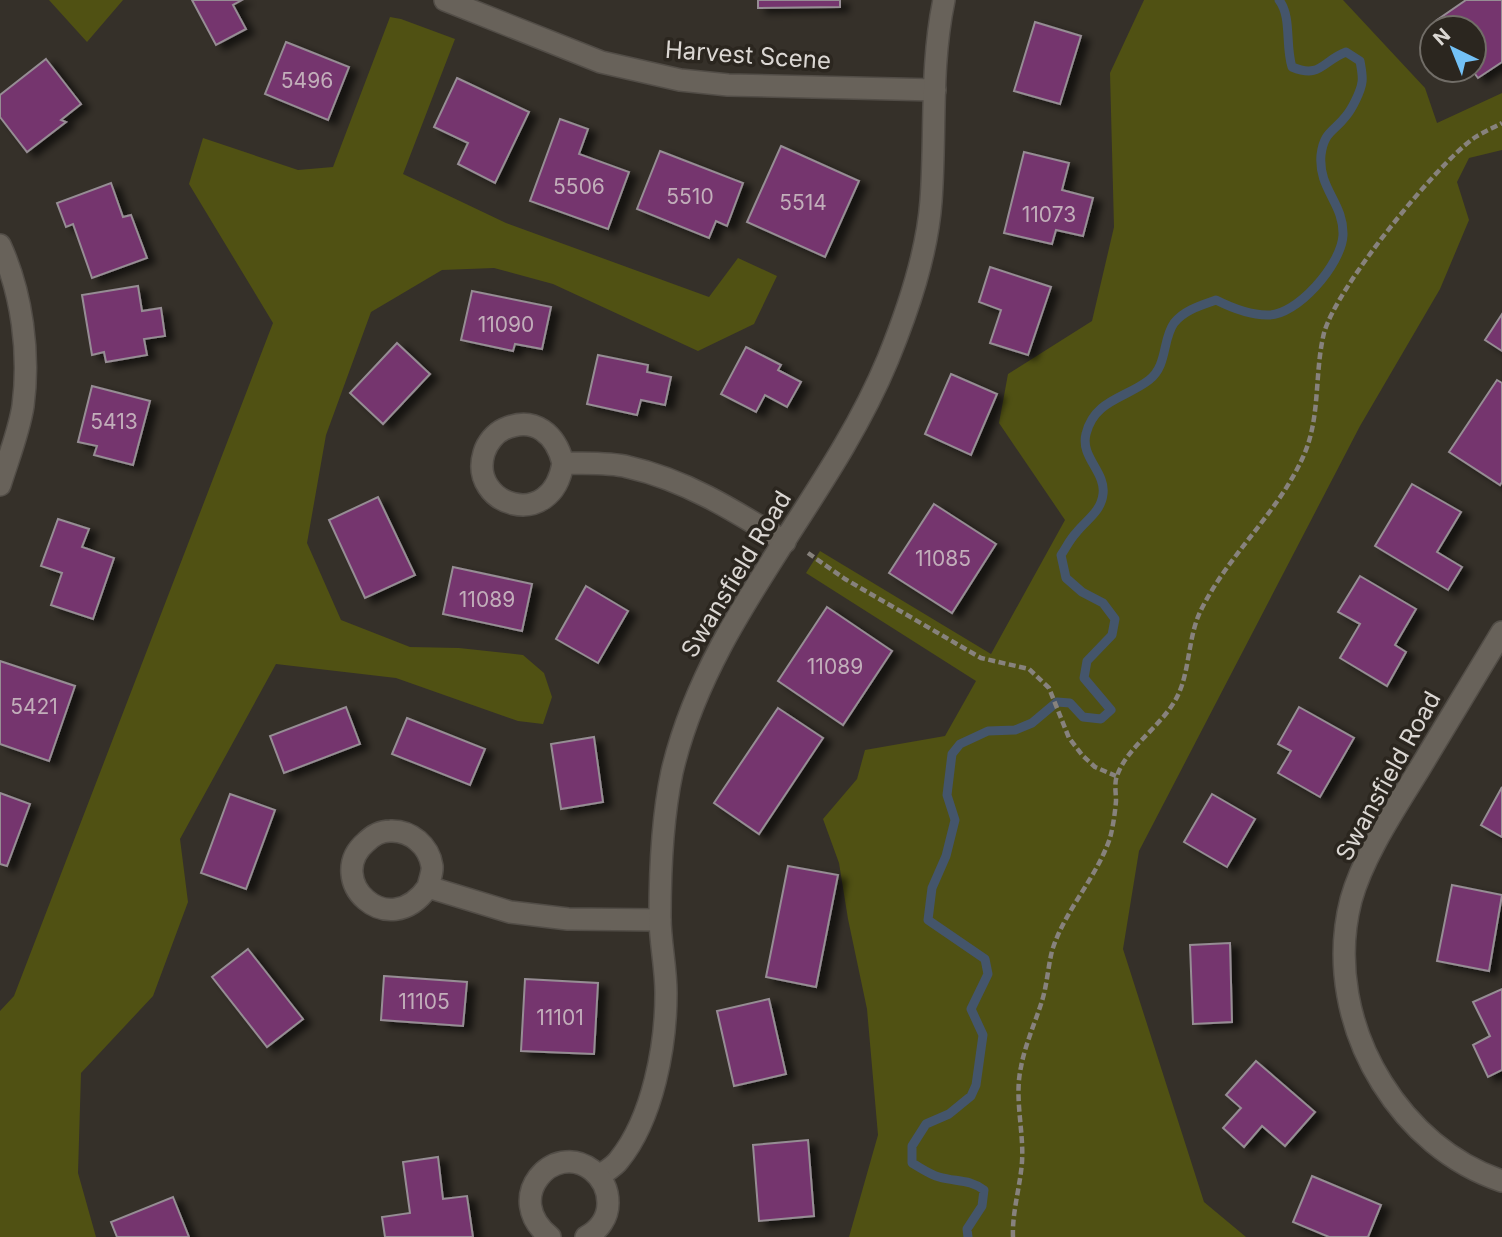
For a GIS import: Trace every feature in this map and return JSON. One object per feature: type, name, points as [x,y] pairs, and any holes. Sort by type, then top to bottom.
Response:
[{"type":"street","name":"Harvest Scene","points":[[445,0],[601,62],[680,80],[727,85],[935,90]]},
{"type":"street","name":"Swansfield Road","points":[[599,1176],[617,1163],[632,1140],[657,1071],[664,1032],[666,990],[660,920],[665,815],[685,725],[700,686],[728,630],[785,542],[867,403],[888,360],[910,300],[931,206],[937,34],[944,0]]},
{"type":"street","points":[[0,245],[15,291],[23,329],[26,363],[23,407],[0,485]]},
{"type":"street","points":[[563,463],[626,466],[667,478],[712,497],[785,542]]},
{"type":"street","name":"Swansfield Road","points":[[1502,632],[1378,838],[1352,898],[1344,938],[1346,985],[1355,1030],[1371,1065],[1392,1099],[1416,1128],[1447,1154],[1487,1176],[1502,1181]]},
{"type":"street","points":[[428,887],[510,912],[568,919],[660,920]]},
{"type":"street","points":[[550,1237],[538,1228],[531,1214],[529,1199],[534,1184],[544,1172],[557,1164],[573,1162],[587,1167],[599,1176],[607,1190],[608,1205],[604,1220],[595,1232],[586,1237]]},
{"type":"path","points":[[1013,1237],[1012,1217],[1020,1191],[1022,1152],[1020,1068],[1043,996],[1053,950],[1071,911],[1099,864],[1111,835],[1116,776],[1136,747],[1166,715],[1179,694],[1200,612],[1219,578],[1283,492],[1304,457],[1313,425],[1317,365],[1325,328],[1345,291],[1383,239],[1451,159],[1474,138],[1502,123]]},
{"type":"path","points":[[785,542],[804,549],[845,579],[982,659],[1029,669],[1049,688],[1069,738],[1083,756],[1095,767],[1116,776]]},
{"type":"shaded area","points":[[49,0],[123,0],[87,42]]},
{"type":"shaded area","points":[[1144,0],[1343,0],[1418,80],[1418,84],[1425,88],[1437,123],[1502,93],[1502,150],[1469,158],[1457,182],[1469,220],[1440,289],[1360,426],[1139,851],[1123,949],[1204,1202],[1246,1237],[849,1237],[878,1135],[867,1009],[839,863],[823,819],[857,779],[865,750],[945,736],[976,681],[806,573],[820,551],[991,654],[1065,520],[999,423],[1008,374],[1092,321],[1114,227],[1110,73]]},
{"type":"shaded area","points":[[390,17],[455,39],[403,174],[506,223],[709,297],[738,258],[777,276],[754,324],[698,351],[553,284],[494,268],[442,270],[371,312],[326,435],[307,543],[341,620],[410,647],[459,648],[523,655],[544,673],[552,697],[543,724],[518,721],[396,678],[276,664],[180,839],[188,902],[153,996],[81,1073],[78,1173],[96,1237],[0,1237],[0,1011],[14,996],[273,323],[189,184],[203,138],[298,170],[333,167]]},
{"type":"building","points":[[192,0],[242,0],[233,5],[246,29],[216,45]]},
{"type":"building","points":[[758,0],[840,0],[840,7],[758,8]]},
{"type":"building","points":[[1466,0],[1502,0],[1502,62],[1488,71],[1488,14],[1446,14]]},
{"type":"building","points":[[1035,22],[1081,36],[1060,104],[1014,91]]},
{"type":"building","points":[[286,42],[349,67],[328,120],[265,94]]},
{"type":"building","points":[[46,59],[81,104],[61,120],[66,122],[27,152],[0,117],[0,95]]},
{"type":"building","points":[[457,78],[529,112],[495,183],[458,164],[468,143],[434,127]]},
{"type":"building","points":[[560,119],[588,129],[579,154],[629,172],[608,229],[530,201]]},
{"type":"building","points":[[781,146],[859,181],[825,257],[747,222]]},
{"type":"building","points":[[660,151],[743,183],[727,226],[716,221],[709,238],[637,209]]},
{"type":"building","points":[[1024,152],[1069,163],[1062,190],[1093,198],[1083,236],[1056,230],[1052,244],[1004,233]]},
{"type":"building","points":[[111,183],[123,217],[131,215],[147,258],[92,278],[73,224],[66,227],[57,203]]},
{"type":"building","points":[[990,267],[1051,287],[1028,355],[990,343],[1001,310],[979,302]]},
{"type":"building","points":[[138,286],[142,311],[161,308],[165,336],[144,339],[147,355],[106,362],[104,352],[92,355],[82,295]]},
{"type":"building","points":[[472,291],[551,307],[542,349],[515,344],[513,351],[461,340]]},
{"type":"building","points":[[1502,314],[1502,351],[1485,340]]},
{"type":"building","points":[[397,343],[430,374],[383,424],[350,393]]},
{"type":"building","points":[[746,347],[781,365],[778,370],[801,382],[787,407],[765,395],[756,412],[721,394]]},
{"type":"building","points":[[598,355],[648,365],[647,372],[671,377],[665,405],[641,400],[637,415],[587,404]]},
{"type":"building","points":[[951,374],[997,394],[971,455],[925,434]]},
{"type":"building","points":[[1497,380],[1502,383],[1500,485],[1449,452]]},
{"type":"building","points":[[92,386],[150,401],[133,465],[94,455],[97,446],[78,442]]},
{"type":"building","points":[[1412,484],[1461,512],[1437,552],[1462,567],[1448,590],[1375,546]]},
{"type":"building","points":[[378,497],[415,575],[365,598],[329,520]]},
{"type":"building","points":[[934,504],[996,544],[952,613],[889,573]]},
{"type":"building","points":[[58,519],[89,529],[82,547],[114,558],[93,619],[51,605],[62,573],[41,566]]},
{"type":"building","points":[[453,567],[532,584],[522,631],[443,614]]},
{"type":"building","points":[[1360,576],[1416,609],[1395,645],[1406,652],[1387,686],[1340,658],[1360,624],[1338,612]]},
{"type":"building","points":[[586,586],[628,611],[598,663],[556,639]]},
{"type":"building","points":[[827,607],[892,651],[843,725],[778,681]]},
{"type":"building","points":[[0,661],[75,686],[49,761],[0,744]]},
{"type":"building","points":[[346,707],[360,744],[284,773],[270,736]]},
{"type":"building","points":[[1299,707],[1354,738],[1320,797],[1278,773],[1291,751],[1278,744]]},
{"type":"building","points":[[778,708],[823,738],[759,834],[714,803]]},
{"type":"building","points":[[407,718],[485,749],[470,785],[392,754]]},
{"type":"building","points":[[594,737],[603,802],[561,809],[551,744]]},
{"type":"building","points":[[1502,787],[1502,837],[1481,825]]},
{"type":"building","points":[[0,793],[30,804],[7,866],[0,864]]},
{"type":"building","points":[[230,794],[275,810],[246,889],[201,873]]},
{"type":"building","points":[[1212,794],[1255,819],[1227,867],[1184,842]]},
{"type":"building","points":[[788,866],[838,875],[816,987],[766,977]]},
{"type":"building","points":[[1452,885],[1502,895],[1489,971],[1437,961]]},
{"type":"building","points":[[1230,943],[1232,1022],[1193,1024],[1190,945]]},
{"type":"building","points":[[248,949],[303,1019],[267,1047],[212,977]]},
{"type":"building","points":[[384,976],[467,982],[463,1026],[381,1020]]},
{"type":"building","points":[[525,979],[598,983],[594,1054],[521,1051]]},
{"type":"building","points":[[1502,989],[1502,1070],[1488,1077],[1473,1045],[1490,1036],[1473,1002]]},
{"type":"building","points":[[769,999],[786,1074],[734,1086],[717,1011]]},
{"type":"building","points":[[1256,1061],[1315,1112],[1285,1146],[1262,1126],[1244,1147],[1223,1128],[1241,1108],[1226,1095]]},
{"type":"building","points":[[808,1140],[814,1216],[759,1221],[753,1145]]},
{"type":"building","points":[[438,1157],[443,1199],[467,1196],[473,1237],[385,1237],[382,1217],[410,1213],[403,1162]]},
{"type":"building","points":[[1312,1176],[1381,1205],[1368,1237],[1329,1237],[1293,1222]]},
{"type":"building","points":[[173,1197],[189,1237],[117,1237],[111,1222]]},
{"type":"waterway","points":[[968,1237],[967,1229],[982,1206],[984,1190],[968,1182],[935,1176],[912,1163],[912,1146],[926,1124],[949,1114],[971,1096],[976,1085],[983,1035],[971,1009],[988,974],[985,959],[928,920],[932,888],[946,856],[955,820],[947,795],[952,754],[960,744],[988,731],[1015,730],[1032,723],[1057,702],[1070,703],[1083,717],[1101,719],[1111,710],[1084,678],[1087,661],[1112,635],[1115,619],[1103,603],[1082,592],[1066,578],[1061,555],[1102,500],[1101,479],[1085,442],[1090,423],[1103,407],[1155,374],[1162,360],[1170,330],[1183,315],[1216,300],[1254,314],[1279,313],[1304,298],[1316,287],[1341,247],[1343,235],[1340,214],[1323,177],[1321,155],[1327,136],[1342,121],[1358,95],[1362,80],[1360,61],[1346,52],[1316,70],[1292,67],[1286,15],[1279,0]]}]
